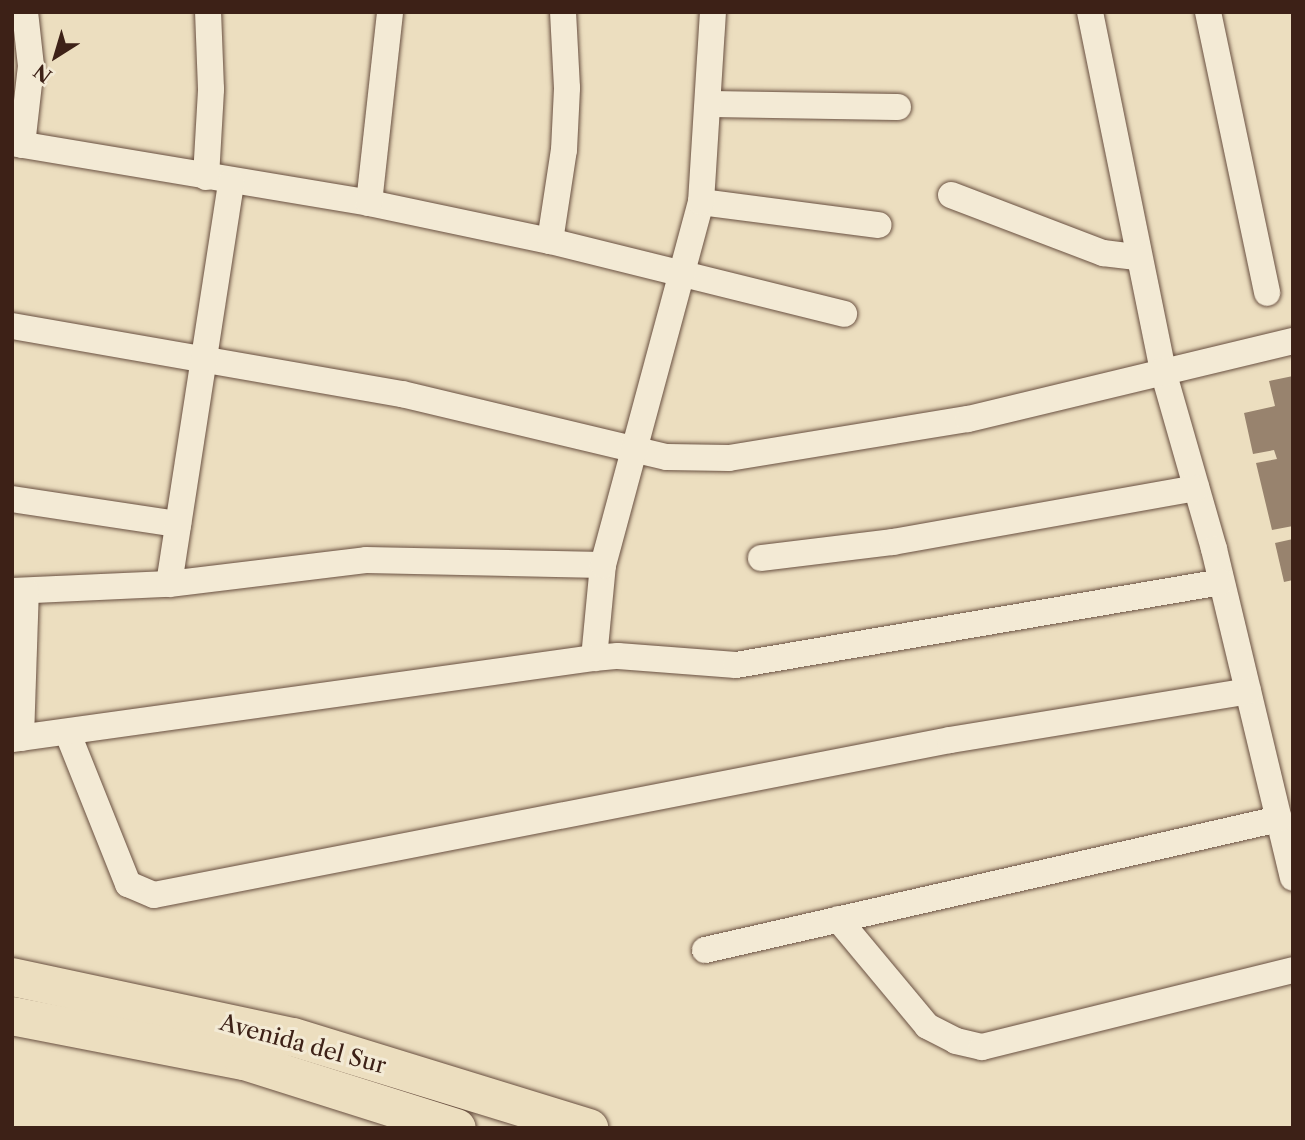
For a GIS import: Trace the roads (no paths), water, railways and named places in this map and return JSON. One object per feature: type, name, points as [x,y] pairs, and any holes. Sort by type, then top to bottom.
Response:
[{"type":"highway","points":[[12,971],[50,982]]},
{"type":"highway","name":"Avenida del Sur","points":[[12,977],[50,982],[293,1037],[589,1128]]},
{"type":"highway","name":"Avenida del Sur","points":[[12,1016],[244,1061],[457,1128]]},
{"type":"street","points":[[25,12],[31,66],[17,144],[219,180],[369,202],[550,241],[685,277],[844,314]]},
{"type":"street","points":[[169,583],[201,361],[219,180],[208,12]]},
{"type":"street","points":[[369,202],[390,12]]},
{"type":"street","points":[[550,241],[565,125],[563,12]]},
{"type":"street","points":[[594,658],[603,565],[632,450],[685,277],[701,202],[713,12]]},
{"type":"street","points":[[1090,12],[1137,257],[1163,371],[1222,582],[1293,878]]},
{"type":"street","points":[[1208,12],[1267,293]]},
{"type":"street","points":[[709,104],[898,107]]},
{"type":"street","points":[[951,195],[1103,253],[1137,257]]},
{"type":"street","points":[[701,202],[879,225]]},
{"type":"street","points":[[12,326],[402,394],[667,457],[729,458],[968,419],[1293,341]]},
{"type":"street","points":[[761,558],[893,542],[1196,488]]},
{"type":"street","points":[[12,499],[178,524]]},
{"type":"street","points":[[603,565],[366,560],[169,583],[19,591],[17,739],[68,734],[594,658],[618,656],[736,665],[1222,582]]},
{"type":"street","points":[[68,734],[128,884],[154,895],[950,740],[1248,691]]},
{"type":"street","points":[[705,950],[1279,819]]},
{"type":"street","points":[[838,919],[927,1026],[956,1041],[982,1047],[1293,970]]}]
